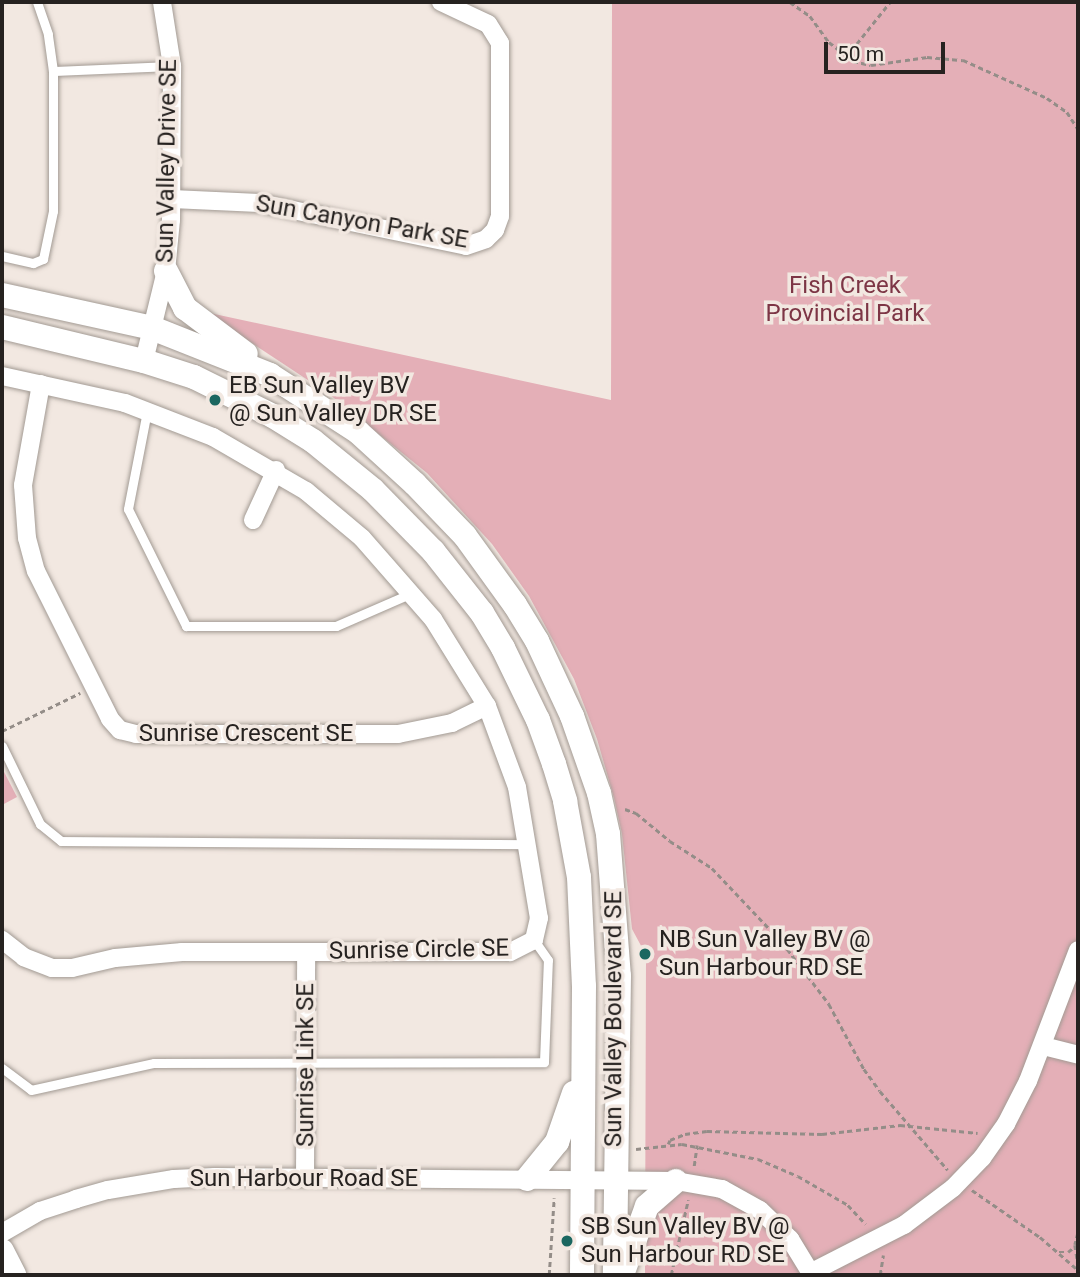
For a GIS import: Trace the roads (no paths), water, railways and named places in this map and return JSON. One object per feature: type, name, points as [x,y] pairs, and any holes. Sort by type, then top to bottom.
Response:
[{"type":"main road","points":[[166,271],[190,313],[270,375]]},
{"type":"main road","name":"Sun Valley Boulevard SE","points":[[2,295],[152,328],[270,375],[358,432],[442,510],[491,569],[515,605],[554,675],[572,716],[599,793],[616,906],[619,976],[615,1275]]},
{"type":"main road","name":"Sun Valley Boulevard SE","points":[[2,327],[144,361],[227,392],[313,441],[401,517],[433,551],[482,613],[503,648],[538,720],[565,800],[582,907],[582,1275]]},
{"type":"main road","points":[[527,1179],[557,1142],[568,1120],[583,1058]]},
{"type":"main road","points":[[622,1275],[644,1212],[684,1181]]},
{"type":"main road","points":[[2,1251],[14,1275]]},
{"type":"street","name":"Sun Valley Drive SE","points":[[144,361],[166,271],[172,199],[172,66],[162,2]]},
{"type":"street","name":"Sun Canyon Park SE","points":[[172,199],[259,204],[466,246],[486,239],[495,230],[500,216],[500,43],[488,24],[441,2]]},
{"type":"street","name":"Sunrise Circle SE","points":[[2,376],[147,411],[213,436],[276,470],[344,522],[412,593],[453,647],[487,706],[508,760],[529,844],[539,918],[534,940],[510,952],[181,952],[115,958],[72,968],[52,968],[24,957],[2,940]]},
{"type":"street","name":"Sunrise Crescent SE","points":[[41,384],[23,485],[26,538],[36,572],[94,686],[115,724],[127,733],[398,734],[452,723],[487,706]]},
{"type":"street","points":[[253,520],[276,470]]},
{"type":"street","points":[[811,1274],[868,1246],[921,1214],[969,1172],[998,1136],[1018,1102],[1078,950]]},
{"type":"street","name":"Sunrise Link SE","points":[[305,1178],[306,952]]},
{"type":"street","points":[[1042,1046],[1061,1054],[1078,1055]]},
{"type":"street","name":"Sun Harbour Road SE","points":[[2,1233],[40,1211],[138,1185],[215,1177],[684,1181],[727,1191],[765,1213],[790,1239],[811,1274]]},
{"type":"lane","points":[[2,256],[39,262],[47,248],[53,211],[53,71],[48,34],[37,2]]},
{"type":"lane","points":[[53,71],[172,66]]},
{"type":"lane","points":[[147,411],[128,509],[186,626],[336,626],[412,593]]},
{"type":"lane","points":[[2,746],[40,824],[61,841],[529,844]]},
{"type":"lane","points":[[2,1068],[31,1090],[154,1063],[544,1062],[548,960],[534,940]]},
{"type":"place","name":"EB Sun Valley BV @ Sun Valley DR SE","points":[[215,400]]},
{"type":"place","name":"NB Sun Valley BV @ Sun Harbour RD SE","points":[[645,954]]},
{"type":"place","name":"SB Sun Valley BV @ Sun Harbour RD SE","points":[[567,1241]]},
{"type":"park label","name":"Fish Creek Provincial Park","points":[[845,300]]}]
